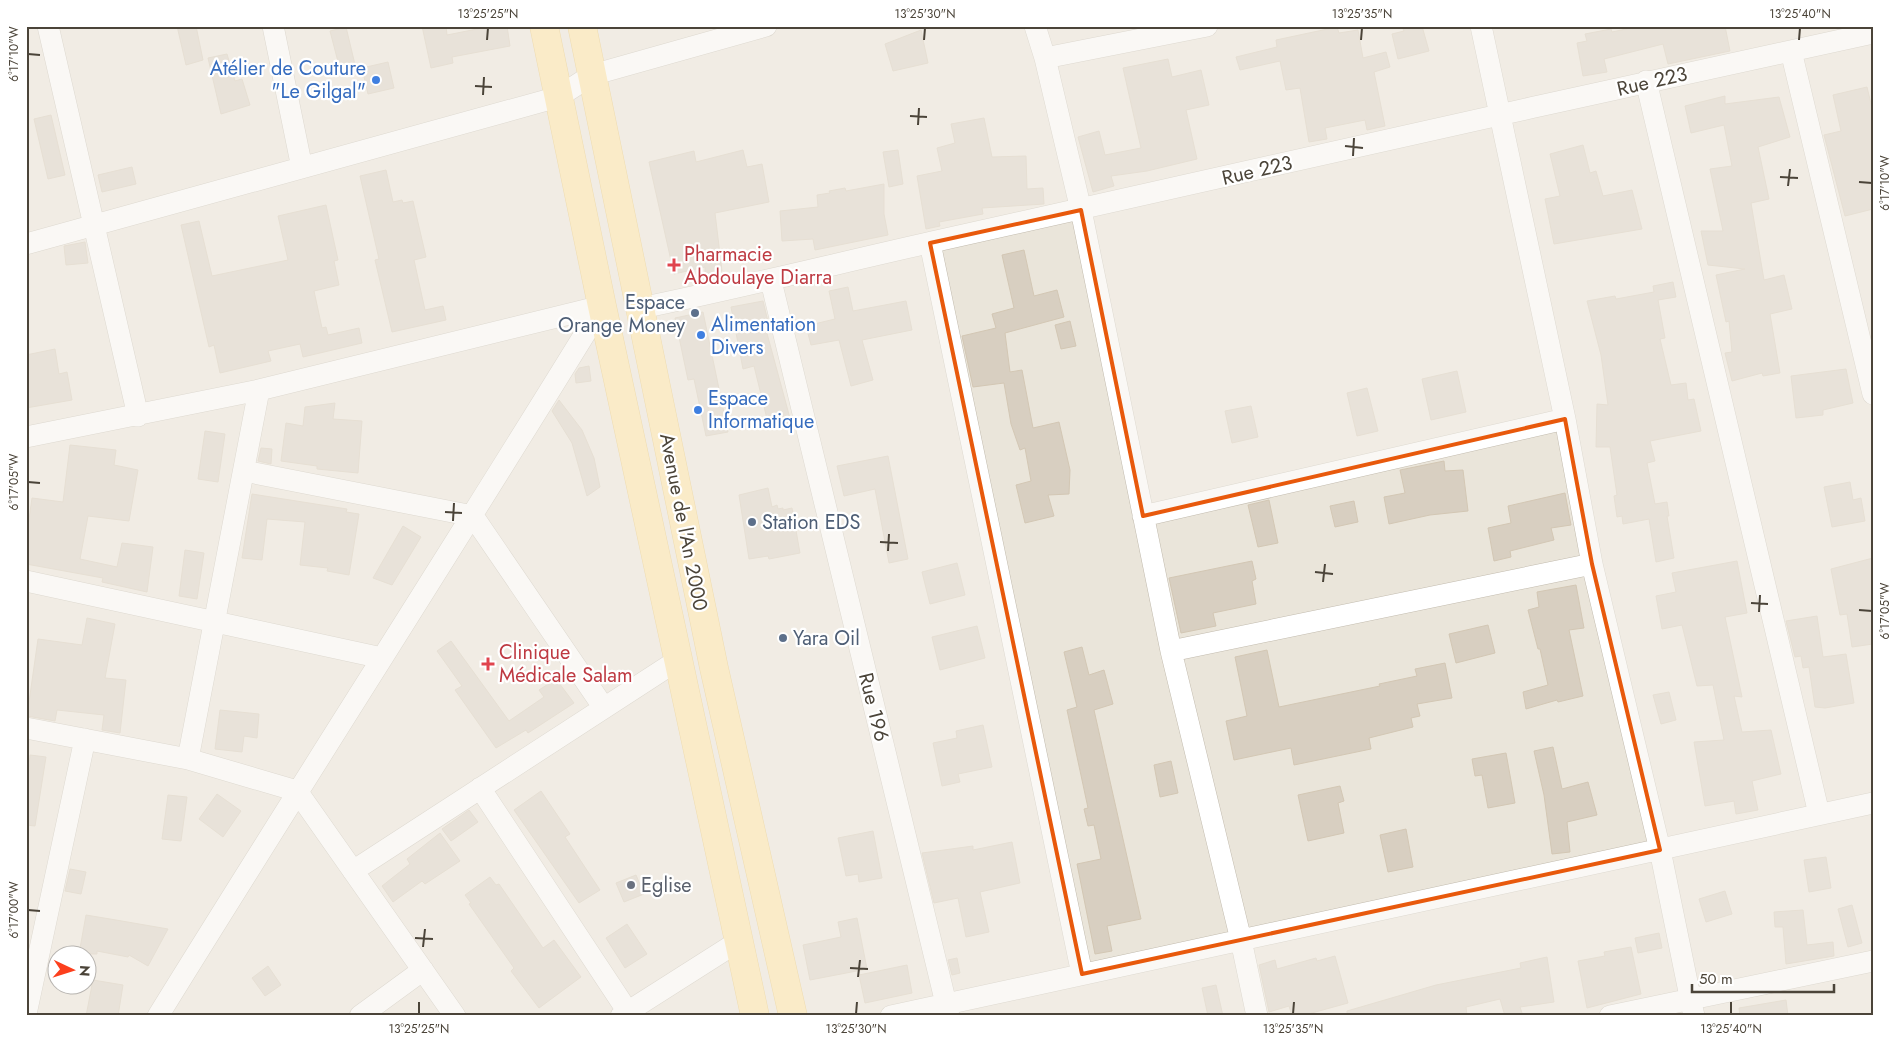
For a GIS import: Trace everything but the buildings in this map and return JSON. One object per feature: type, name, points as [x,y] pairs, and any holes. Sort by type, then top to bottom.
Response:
[{"type":"main road","name":"Avenue de l'An 2000","points":[[544,26],[602,306],[755,1016]]},
{"type":"main road","name":"Avenue de l'An 2000","points":[[582,26],[714,668],[793,1016]]},
{"type":"street","points":[[48,26],[138,416]]},
{"type":"street","points":[[273,26],[302,168]]},
{"type":"street","points":[[26,244],[558,97],[592,75],[766,26]]},
{"type":"street","points":[[1035,26],[1045,58],[1081,210],[1171,651],[1241,940],[1257,1016]]},
{"type":"street","points":[[1045,58],[1206,26]]},
{"type":"street","points":[[1481,26],[1565,419],[1592,564],[1660,850],[1693,1007]]},
{"type":"street","name":"Rue 223","points":[[641,308],[772,281],[930,242],[1500,116],[1646,81],[1873,33]]},
{"type":"street","points":[[1791,51],[1873,394]]},
{"type":"street","points":[[1646,81],[1819,814]]},
{"type":"street","points":[[930,242],[1082,974]]},
{"type":"street","name":"Rue 196","points":[[772,281],[947,1010]]},
{"type":"street","points":[[26,437],[138,416],[259,390],[602,306]]},
{"type":"street","points":[[158,1016],[296,791],[473,516],[602,306]]},
{"type":"street","points":[[188,759],[259,390]]},
{"type":"street","points":[[1143,516],[1565,419]]},
{"type":"street","points":[[244,471],[473,516],[604,708]]},
{"type":"street","points":[[1171,651],[1592,564]]},
{"type":"street","points":[[26,581],[382,658]]},
{"type":"street","points":[[353,871],[678,660]]},
{"type":"street","points":[[26,728],[188,759],[296,791],[455,1016]]},
{"type":"street","points":[[26,1014],[85,739]]},
{"type":"street","points":[[480,788],[625,1014],[739,941]]},
{"type":"street","points":[[891,1016],[947,1010],[1082,974],[1873,803]]},
{"type":"street","points":[[1610,1016],[1693,1007],[1873,960]]},
{"type":"street","points":[[360,1016],[423,970]]},
{"type":"highlighted area","points":[[1081,210],[1143,516],[1565,419],[1592,564],[1660,850],[1082,974],[930,243]]},
{"type":"shaded area","points":[[26,26],[1873,26],[1873,1016],[26,1016]]},
{"type":"place","name":"Atélier de Couture \"Le Gilgal\"","points":[[376,80]]},
{"type":"place","name":"Pharmacie Abdoulaye Diarra","points":[[674,265]]},
{"type":"place","name":"Espace Orange Money","points":[[695,313]]},
{"type":"place","name":"Alimentation Divers","points":[[701,335]]},
{"type":"place","name":"Espace Informatique","points":[[698,410]]},
{"type":"place","name":"Station EDS","points":[[752,522]]},
{"type":"place","name":"Yara Oil","points":[[783,638]]},
{"type":"place","name":"Clinique Médicale Salam","points":[[488,664]]},
{"type":"place","name":"Eglise","points":[[631,885]]}]
